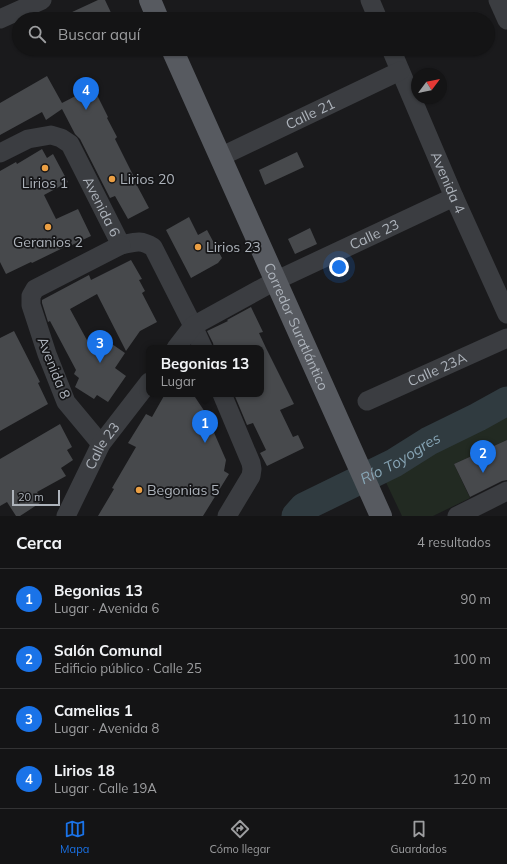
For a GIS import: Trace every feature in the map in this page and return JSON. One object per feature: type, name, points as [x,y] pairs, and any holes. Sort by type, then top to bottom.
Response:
[{"type":"main road","points":[[150,0],[155,12]]},
{"type":"main road","name":"Corredor Suratlántico","points":[[175,56],[377,509]]},
{"type":"street","points":[[15,12],[42,0]]},
{"type":"street","points":[[370,0],[375,12]]},
{"type":"street","points":[[498,0],[507,20]]},
{"type":"street","points":[[0,19],[12,14]]},
{"type":"street","name":"Avenida 4","points":[[394,56],[454,197],[507,314]]},
{"type":"street","name":"Calle 21","points":[[220,157],[400,71]]},
{"type":"street","name":"Avenida 6","points":[[0,153],[28,139],[51,135],[61,138],[70,144],[121,245],[137,241],[145,242],[153,247],[202,345]]},
{"type":"street","name":"Calle 23","points":[[178,345],[193,326],[275,281],[454,197]]},
{"type":"street","name":"Avenida 8","points":[[101,444],[66,402],[46,354],[31,306],[31,296],[35,289],[121,245]]},
{"type":"street","name":"Calle 23A","points":[[367,401],[507,338]]},
{"type":"street","name":"Calle 23","points":[[66,516],[101,444],[146,386]]},
{"type":"street","points":[[223,397],[251,463],[252,469],[251,476],[227,516]]},
{"type":"street","points":[[457,516],[507,491]]},
{"type":"shaded area","points":[[507,411],[507,440],[454,464],[470,498],[433,516],[402,516],[383,476],[486,424]]},
{"type":"building","points":[[98,0],[105,0],[111,12],[72,12]]},
{"type":"building","points":[[47,76],[62,103],[93,87],[117,137],[115,139],[134,177],[133,178],[149,208],[128,219],[115,196],[110,198],[80,139],[75,134],[62,109],[46,120],[42,112],[0,135],[0,103]]},
{"type":"building","points":[[42,149],[47,158],[53,154],[68,182],[44,195],[56,219],[78,209],[91,236],[6,274],[0,262],[0,171],[16,162],[17,164]]},
{"type":"building","points":[[297,152],[304,167],[265,185],[259,170]]},
{"type":"building","name":"Lirios 23","points":[[189,217],[198,235],[207,230],[222,258],[218,263],[191,278],[166,230]]},
{"type":"building","points":[[310,228],[317,244],[295,254],[288,239]]},
{"type":"building","points":[[131,260],[142,279],[139,280],[145,291],[142,293],[157,322],[140,331],[126,351],[97,294],[70,309],[89,344],[96,333],[125,353],[115,368],[126,376],[108,402],[97,395],[94,399],[75,387],[79,378],[74,374],[76,370],[50,321],[48,322],[42,300],[89,275],[91,280]]},
{"type":"building","points":[[251,307],[263,332],[259,333],[294,404],[280,410],[293,437],[298,435],[304,448],[267,466],[260,453],[266,450],[253,423],[247,425],[235,397],[264,397],[264,345],[213,345],[207,331],[228,321],[227,320]]},
{"type":"building","points":[[14,331],[40,382],[38,383],[48,404],[0,431],[0,338]]},
{"type":"building","points":[[163,397],[195,397],[205,412],[226,460],[224,471],[229,474],[203,516],[98,516],[114,489],[112,488],[136,447],[128,443],[146,414],[152,417]]},
{"type":"building","points":[[60,424],[72,447],[67,450],[73,460],[61,468],[66,476],[37,492],[43,501],[20,516],[16,516],[7,502],[0,506],[0,459]]},
{"type":"building","points":[[507,440],[507,480],[470,497],[454,464]]},
{"type":"waterway","name":"Río Toyogres","points":[[296,516],[304,507],[394,463],[429,441],[507,401]]},
{"type":"place","name":"Lirios 18","points":[[86,110]]},
{"type":"place","name":"Lirios 1","points":[[45,168]]},
{"type":"place","name":"Lirios 20","points":[[112,179]]},
{"type":"place","name":"Geranios 2","points":[[48,227]]},
{"type":"place","name":"Lirios 23","points":[[198,247]]},
{"type":"place","name":"Camelias 1","points":[[100,363]]},
{"type":"place","name":"Begonias 13","points":[[205,443]]},
{"type":"place","name":"Salón Comunal","points":[[483,473]]},
{"type":"place","name":"Begonias 5","points":[[139,490]]}]
